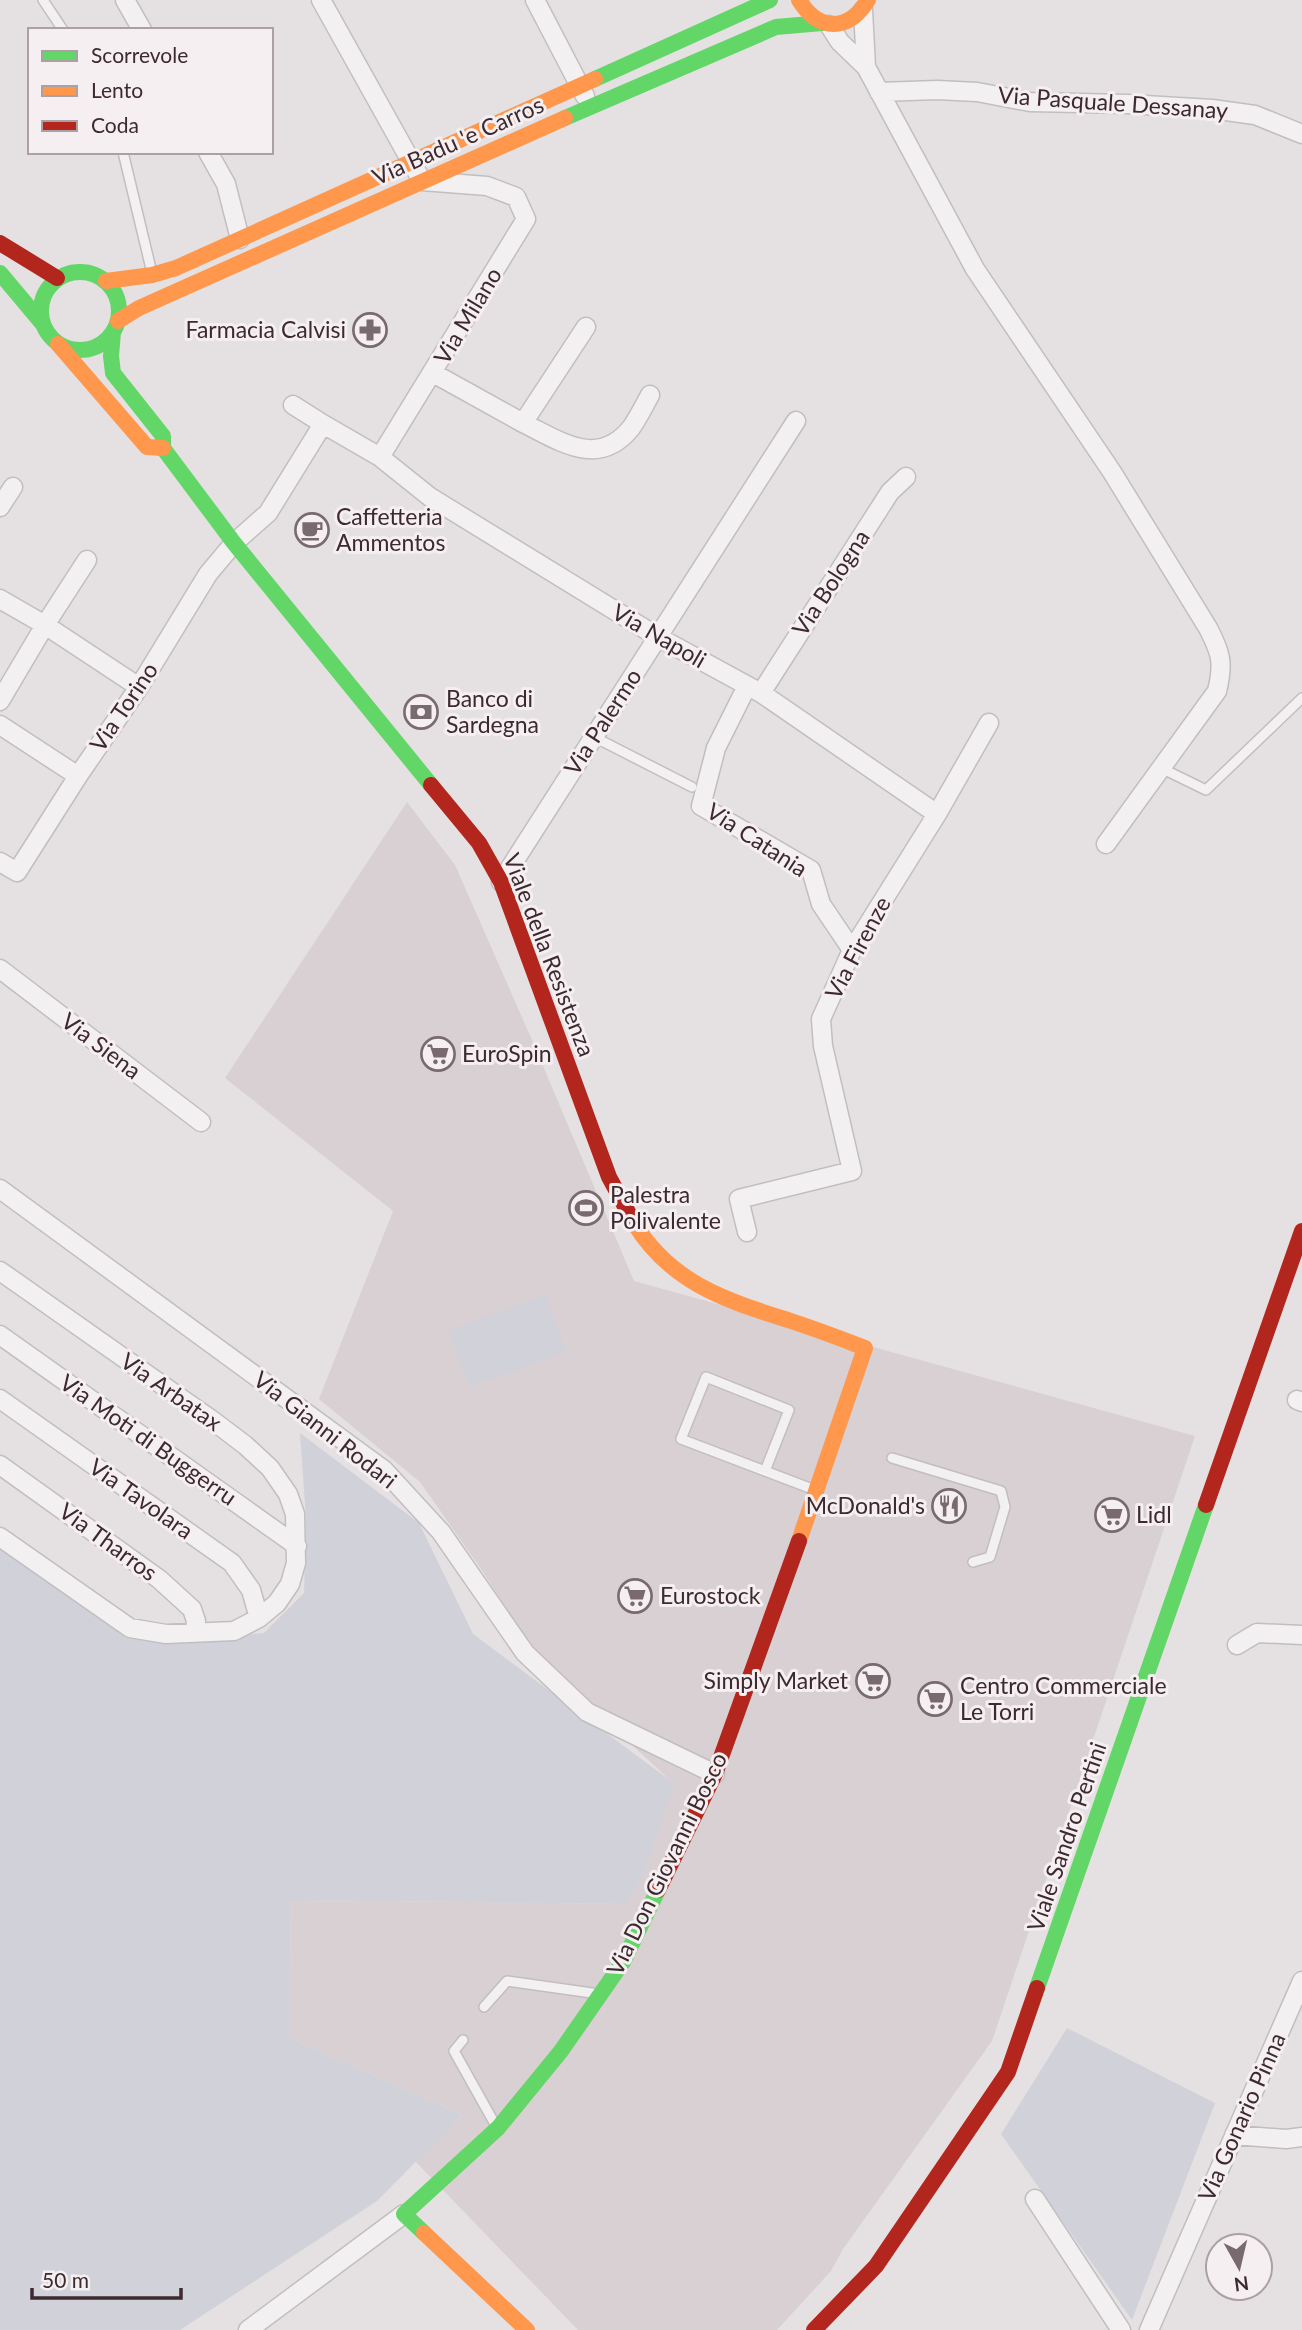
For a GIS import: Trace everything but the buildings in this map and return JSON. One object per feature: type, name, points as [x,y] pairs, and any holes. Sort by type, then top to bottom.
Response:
[{"type":"main road","name":"Via Badu 'e Carros","points":[[106,281],[152,275],[176,268],[770,0]]},
{"type":"main road","points":[[799,0],[812,17],[826,24]]},
{"type":"main road","name":"Via Badu 'e Carros","points":[[116,326],[150,303],[589,107],[776,27],[804,23],[842,24],[854,19],[865,5]]},
{"type":"main road","points":[[0,243],[57,278]]},
{"type":"main road","points":[[0,273],[42,323],[48,335],[58,344],[70,349],[94,348],[105,341],[116,326],[120,309],[118,299],[106,281],[95,274],[69,272],[57,278],[42,298],[42,323]]},
{"type":"main road","name":"Viale della Resistenza","points":[[116,326],[111,356],[113,373],[163,436],[163,449],[234,543],[479,843],[501,882],[608,1177],[631,1219],[657,1254],[687,1280],[720,1299],[865,1348]]},
{"type":"main road","name":"Viale della Resistenza","points":[[58,344],[147,447],[163,449]]},
{"type":"main road","name":"Viale Sandro Pertini","points":[[814,2330],[876,2266],[1008,2073],[1302,1231]]},
{"type":"main road","name":"Via Don Giovanni Bosco","points":[[404,2214],[498,2128],[561,2051],[623,1962],[715,1774],[865,1348]]},
{"type":"main road","points":[[404,2214],[527,2330]]},
{"type":"street","points":[[125,0],[141,28]]},
{"type":"street","points":[[321,0],[422,181]]},
{"type":"street","points":[[535,0],[589,107]]},
{"type":"street","points":[[865,5],[866,67]]},
{"type":"street","points":[[826,24],[840,43],[866,67],[975,269],[1112,472],[1219,649],[1222,670],[1217,691],[1106,844]]},
{"type":"street","name":"Via Pasquale Dessanay","points":[[879,92],[977,92],[1030,102],[1213,109],[1255,115],[1302,134]]},
{"type":"street","points":[[209,154],[226,184],[240,239]]},
{"type":"street","name":"Via Milano","points":[[380,457],[526,219],[516,197],[487,186],[422,181]]},
{"type":"street","points":[[523,423],[586,327]]},
{"type":"street","points":[[433,373],[523,423],[576,448],[589,450],[609,447],[630,429],[650,395]]},
{"type":"street","points":[[293,405],[380,457]]},
{"type":"street","name":"Via Palermo","points":[[501,882],[796,421]]},
{"type":"street","points":[[234,543],[268,513],[323,424]]},
{"type":"street","name":"Via Napoli","points":[[380,457],[430,497],[658,637],[754,690],[937,814]]},
{"type":"street","name":"Via Bologna","points":[[754,690],[890,492],[906,477]]},
{"type":"street","points":[[0,507],[13,487]]},
{"type":"street","name":"Via Torino","points":[[0,862],[16,872],[139,687],[208,574],[234,543]]},
{"type":"street","points":[[0,701],[87,560]]},
{"type":"street","points":[[0,599],[45,625],[139,687]]},
{"type":"street","name":"Via Catania","points":[[754,690],[716,748],[701,806],[811,870],[821,904],[852,950]]},
{"type":"street","name":"Via Firenze","points":[[747,1232],[739,1199],[852,1171],[823,1046],[821,1019],[852,950],[937,814],[989,723]]},
{"type":"street","points":[[0,725],[78,776]]},
{"type":"street","name":"Via Siena","points":[[0,969],[201,1122]]},
{"type":"street","name":"Via Gianni Rodari","points":[[0,1189],[384,1470],[441,1532],[525,1653],[587,1712],[715,1774]]},
{"type":"street","name":"Via Arbatax","points":[[0,1271],[212,1420],[271,1468],[288,1494],[295,1514],[296,1563],[290,1584],[277,1603],[259,1618]]},
{"type":"street","name":"Via Moti di Buggerru","points":[[0,1335],[297,1546]]},
{"type":"street","name":"Via Tavolara","points":[[0,1399],[232,1563],[251,1590],[259,1618]]},
{"type":"street","name":"Via Tharros","points":[[0,1465],[159,1579],[192,1609],[196,1621],[195,1633]]},
{"type":"street","points":[[0,1537],[130,1628],[166,1634],[234,1631],[259,1618]]},
{"type":"street","points":[[1237,1645],[1257,1633],[1302,1635]]},
{"type":"street","name":"Via Gonario Pinna","points":[[1149,2330],[1302,1981]]},
{"type":"street","points":[[1234,2136],[1286,2139],[1302,2137]]},
{"type":"street","points":[[1035,2199],[1121,2330]]},
{"type":"street","name":"Via Don Giovanni Bosco","points":[[248,2330],[404,2214]]},
{"type":"lane","points":[[43,0],[62,28]]},
{"type":"lane","points":[[123,154],[152,275]]},
{"type":"lane","points":[[1163,768],[1206,790],[1302,698]]},
{"type":"lane","points":[[594,737],[692,788]]},
{"type":"lane","points":[[765,1471],[789,1410],[706,1377],[681,1439],[765,1471],[815,1490]]},
{"type":"lane","points":[[892,1458],[1001,1491],[1005,1507],[990,1557],[973,1562]]},
{"type":"lane","points":[[484,2007],[507,1982],[601,1994]]},
{"type":"lane","points":[[463,2040],[454,2052],[498,2128]]},
{"type":"shaded area","points":[[407,802],[455,865],[634,1281],[1195,1436],[992,2041],[843,2249],[831,2271],[777,2330],[578,2330],[415,2161],[462,2115],[289,2038],[291,1900],[625,1904],[674,1784],[537,1657],[481,1569],[420,1482],[319,1399],[393,1211],[225,1078]]},
{"type":"shaded area","points":[[546,1295],[566,1352],[469,1387],[449,1330]]},
{"type":"shaded area","points":[[300,1433],[419,1523],[473,1634],[675,1784],[641,1877],[625,1904],[291,1900],[289,2038],[462,2115],[377,2201],[180,2330],[0,2330],[0,1542],[126,1638],[206,1638],[264,1633],[304,1593],[306,1519]]},
{"type":"shaded area","points":[[1067,2028],[1215,2103],[1132,2320],[1001,2134]]},
{"type":"traffic: fast","points":[[595,79],[770,0]]},
{"type":"traffic: fast","points":[[565,118],[776,27],[822,23]]},
{"type":"traffic: fast","points":[[72,272],[88,272],[102,278],[113,289],[119,303],[119,311],[119,319],[113,333],[102,344],[88,350],[72,350],[58,344],[47,333],[41,319],[41,303],[47,289],[58,278],[72,272]]},
{"type":"traffic: fast","points":[[0,273],[42,323]]},
{"type":"traffic: fast","points":[[113,332],[113,373],[163,436],[163,448],[234,543],[431,785]]},
{"type":"traffic: fast","points":[[1037,1988],[1206,1505]]},
{"type":"traffic: fast","points":[[424,2233],[404,2214],[498,2128],[561,2051],[623,1962],[658,1890]]},
{"type":"traffic: slow","points":[[799,0],[815,18],[834,24],[852,18],[868,0]]},
{"type":"traffic: slow","points":[[106,281],[152,275],[176,268],[595,79]]},
{"type":"traffic: slow","points":[[118,321],[139,308],[565,118]]},
{"type":"traffic: slow","points":[[58,344],[147,447],[163,448]]},
{"type":"traffic: slow","points":[[634,1223],[666,1262],[704,1288],[865,1348],[799,1541]]},
{"type":"traffic: slow","points":[[424,2233],[527,2330]]},
{"type":"traffic: jam","points":[[0,243],[57,278]]},
{"type":"traffic: jam","points":[[431,785],[479,843],[501,882],[609,1177],[634,1223]]},
{"type":"traffic: jam","points":[[1206,1505],[1302,1231]]},
{"type":"traffic: jam","points":[[658,1890],[715,1774],[799,1541]]},
{"type":"traffic: jam","points":[[814,2330],[876,2266],[1008,2072],[1037,1988]]},
{"type":"place","name":"Farmacia Calvisi","points":[[370,330]]},
{"type":"place","name":"Caffetteria Ammentos","points":[[312,530]]},
{"type":"place","name":"Banco di Sardegna","points":[[421,712]]},
{"type":"place","name":"EuroSpin","points":[[438,1054]]},
{"type":"place","name":"Palestra Polivalente","points":[[586,1208]]},
{"type":"place","name":"McDonald's","points":[[949,1506]]},
{"type":"place","name":"Lidl","points":[[1112,1515]]},
{"type":"place","name":"Eurostock","points":[[635,1596]]},
{"type":"place","name":"Simply Market","points":[[873,1681]]},
{"type":"place","name":"Centro Commerciale Le Torri","points":[[935,1699]]}]
